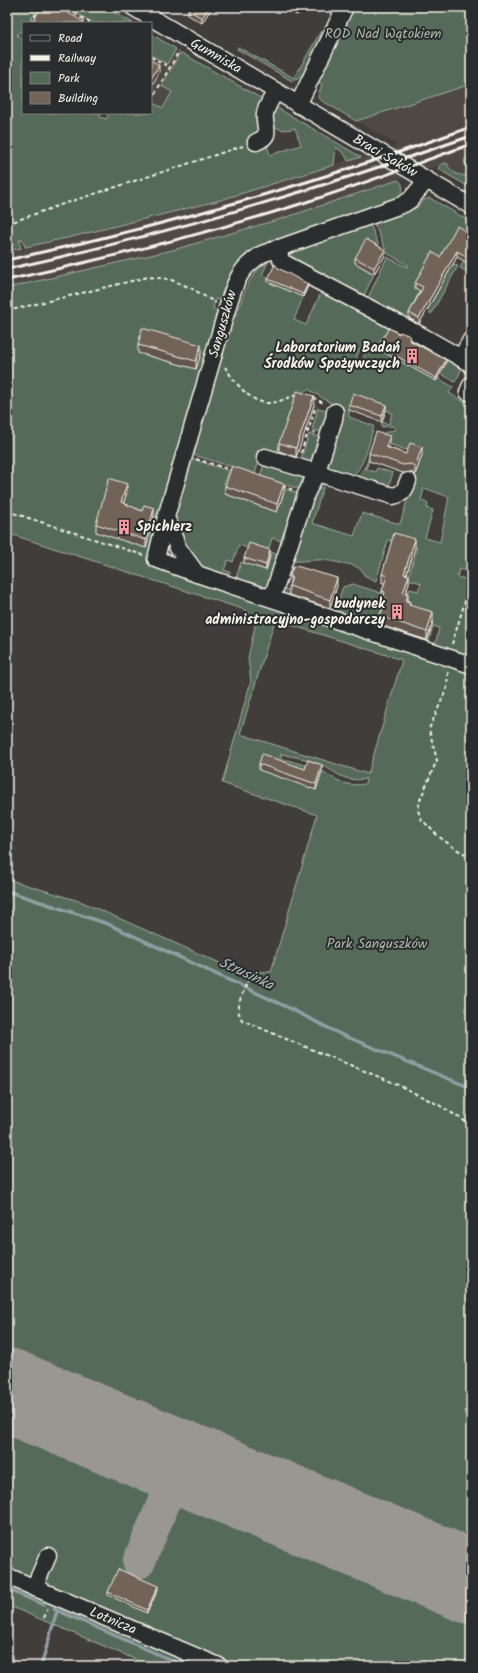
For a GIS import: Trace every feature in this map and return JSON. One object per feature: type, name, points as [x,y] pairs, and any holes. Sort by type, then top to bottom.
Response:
[{"type":"street","name":"Gumniska","points":[[133,7],[298,105]]},
{"type":"street","points":[[298,105],[345,7]]},
{"type":"street","points":[[256,142],[265,137],[267,132],[265,114],[276,91]]},
{"type":"street","name":"Braci Saków","points":[[298,105],[471,206]]},
{"type":"street","name":"Sanguszków","points":[[156,558],[166,517],[240,272],[250,261],[262,254],[280,255],[404,204],[410,200],[427,180]]},
{"type":"street","points":[[280,255],[466,362],[471,340]]},
{"type":"street","points":[[272,598],[306,494],[316,474],[335,412]]},
{"type":"street","points":[[265,457],[316,474],[350,482],[393,496],[401,494],[408,481]]},
{"type":"street","points":[[166,517],[178,548],[197,574]]},
{"type":"street","points":[[156,558],[197,574],[460,661]]},
{"type":"street","points":[[34,1588],[48,1556]]},
{"type":"street","name":"Lotnicza","points":[[7,1576],[219,1666]]},
{"type":"path","points":[[32,22],[40,7]]},
{"type":"path","points":[[62,7],[89,22]]},
{"type":"path","points":[[68,15],[73,7]]},
{"type":"path","points":[[152,99],[180,48]]},
{"type":"path","points":[[152,58],[170,68]]},
{"type":"path","points":[[7,224],[60,205],[256,142]]},
{"type":"path","points":[[7,311],[148,277],[169,279],[191,288],[209,300],[228,308]]},
{"type":"path","points":[[215,351],[238,385],[258,401],[267,403],[298,395]]},
{"type":"path","points":[[310,396],[322,402],[335,412]]},
{"type":"path","points":[[296,467],[316,406]]},
{"type":"path","points":[[192,457],[238,472]]},
{"type":"path","points":[[229,476],[231,470]]},
{"type":"path","points":[[280,485],[306,494]]},
{"type":"path","points":[[7,511],[156,558]]},
{"type":"path","points":[[471,582],[460,661],[429,729],[437,760],[425,786],[418,810],[421,819],[438,836],[456,849],[471,857]]},
{"type":"path","points":[[248,971],[248,980],[242,994],[238,1011],[242,1020],[394,1083],[439,1105],[471,1125]]},
{"type":"shaded area","points":[[152,35],[182,53],[179,54],[162,86],[172,91],[163,108],[152,102]]},
{"type":"shaded area","points":[[471,84],[471,158],[464,161],[468,175],[464,176],[454,173],[446,163],[284,218],[173,250],[7,288],[7,251],[71,237],[217,201],[397,145],[356,121]]},
{"type":"green space","points":[[7,7],[38,7],[30,22],[22,22],[22,32],[20,31],[17,35],[22,38],[22,114],[101,114],[100,117],[106,119],[108,114],[152,114],[152,102],[163,108],[172,92],[162,86],[179,54],[182,53],[264,100],[259,129],[253,137],[247,140],[250,149],[267,145],[270,155],[301,145],[295,128],[282,130],[273,125],[271,122],[274,106],[361,157],[348,161],[345,155],[336,147],[334,165],[217,201],[71,237],[25,247],[22,239],[19,240],[21,248],[7,251]]},
{"type":"green space","points":[[77,7],[106,7],[131,22],[92,22],[74,12]]},
{"type":"green space","name":"ROD Nad Wątokiem","points":[[352,7],[471,7],[471,84],[356,121],[319,99],[318,96],[322,84],[318,82],[325,63]]},
{"type":"green space","points":[[321,31],[320,44],[305,77],[301,75],[298,79],[292,81],[237,49],[238,47],[294,78]]},
{"type":"green space","points":[[152,35],[176,49],[167,64],[152,56]]},
{"type":"green space","points":[[471,158],[471,188],[438,169],[440,165],[447,163],[450,169],[455,173],[468,175],[464,160]]},
{"type":"green space","name":"Park Sanguszków","points":[[398,180],[402,185],[402,193],[395,198],[396,202],[300,234],[270,242],[250,252],[237,266],[223,298],[215,300],[213,309],[220,312],[147,563],[222,588],[435,646],[439,628],[433,626],[428,644],[396,634],[396,631],[427,642],[433,621],[409,609],[411,603],[393,597],[396,589],[408,593],[410,589],[418,591],[421,583],[408,579],[417,548],[388,540],[376,581],[364,575],[362,570],[358,567],[351,565],[321,560],[291,561],[317,486],[325,482],[312,523],[354,536],[362,513],[400,524],[421,455],[377,440],[366,469],[375,472],[377,468],[393,473],[387,491],[356,480],[366,465],[377,435],[394,430],[395,428],[392,426],[382,427],[381,425],[382,422],[389,424],[392,413],[386,410],[349,410],[349,417],[374,426],[363,461],[355,473],[350,477],[321,471],[334,405],[308,389],[296,398],[276,455],[262,451],[255,474],[194,455],[197,443],[195,441],[231,318],[236,315],[251,278],[261,266],[268,262],[262,275],[303,297],[294,320],[306,325],[324,286],[409,331],[404,340],[438,378],[453,387],[449,393],[471,406],[471,1666],[232,1666],[58,1592],[32,1576],[24,1577],[7,1570],[7,879],[82,902],[238,971],[271,972],[317,815],[222,783],[251,681],[248,658],[255,626],[251,617],[245,610],[7,533],[7,288],[173,250],[284,218]],"holes":[[[360,349],[366,351],[362,361],[356,358]],[[424,488],[449,497],[440,542],[425,538],[433,510],[427,508],[428,503],[421,501]],[[127,492],[121,511],[96,532]],[[459,569],[467,571],[465,579],[457,577]],[[275,620],[402,660],[368,774],[240,734]],[[281,754],[313,761],[345,778],[358,780],[366,779],[365,784],[347,784],[322,771],[316,789],[302,785],[308,766],[280,758]]]},
{"type":"green space","points":[[430,198],[471,222],[471,240],[423,293],[408,321],[366,302],[387,257],[407,267],[408,265],[387,253],[374,223],[418,207],[424,200]]},
{"type":"green space","points":[[370,224],[379,246],[371,242],[356,263],[374,274],[362,300],[287,256],[287,253]]},
{"type":"green space","points":[[464,261],[471,265],[471,274],[460,268]]},
{"type":"green space","points":[[453,264],[458,266],[431,314],[427,310]]},
{"type":"green space","points":[[413,334],[460,363],[461,370],[455,382],[440,373],[409,342]]},
{"type":"green space","points":[[318,408],[333,412],[327,434],[312,429]]},
{"type":"green space","points":[[309,434],[325,439],[316,466],[300,461]]},
{"type":"green space","points":[[192,459],[229,471],[224,484],[228,485],[225,494],[277,512],[275,486],[301,494],[285,542],[272,538],[268,551],[281,556],[270,586],[266,589],[235,582],[241,562],[266,570],[270,556],[239,545],[233,562],[228,560],[224,570],[230,572],[227,580],[203,570],[180,540],[174,519],[186,471],[189,470]]},
{"type":"green space","points":[[265,461],[302,475],[304,482],[302,490],[260,476]]},
{"type":"green space","points":[[353,584],[384,594],[382,600],[385,601],[386,607],[380,625],[391,629],[390,632],[333,614],[343,587]]},
{"type":"green space","points":[[282,588],[290,591],[289,595],[330,609],[329,612],[283,596]]},
{"type":"green space","points":[[7,1581],[205,1666],[151,1666],[7,1605]]},
{"type":"building","points":[[41,7],[58,7],[84,22],[37,22],[34,20]]},
{"type":"building","points":[[190,7],[209,7],[202,18],[188,10]]},
{"type":"building","points":[[152,61],[159,65],[152,77]]},
{"type":"building","points":[[457,226],[471,234],[471,259],[457,251],[419,318],[409,313],[423,287],[415,283],[432,252],[440,257]]},
{"type":"building","points":[[366,239],[385,250],[374,268],[355,258]]},
{"type":"building","points":[[275,264],[278,268],[308,284],[303,294],[268,279]]},
{"type":"building","points":[[142,328],[201,345],[196,361],[138,345]]},
{"type":"building","name":"Laboratorium Badań Środków Spożywczych","points":[[389,328],[399,334],[400,332],[408,335],[410,337],[409,340],[446,360],[436,378],[378,346]]},
{"type":"building","points":[[297,391],[314,396],[296,448],[279,443]]},
{"type":"building","points":[[353,393],[386,405],[382,416],[349,405]]},
{"type":"building","points":[[376,432],[390,436],[386,447],[406,454],[410,443],[422,447],[415,467],[411,464],[403,465],[369,453]]},
{"type":"building","points":[[232,466],[284,484],[277,504],[225,486]]},
{"type":"building","name":"Spichlerz","points":[[109,478],[127,484],[121,502],[142,511],[144,505],[154,508],[146,540],[96,524]]},
{"type":"building","points":[[394,533],[415,539],[404,574],[409,575],[403,593],[408,594],[406,601],[410,602],[409,605],[433,612],[427,632],[380,616],[386,599],[383,598],[385,592],[382,591],[387,576],[382,574]]},
{"type":"building","points":[[249,543],[270,550],[266,565],[244,558]]},
{"type":"building","points":[[296,566],[337,578],[330,600],[289,586],[293,567]]},
{"type":"building","points":[[262,754],[305,769],[308,760],[322,765],[316,784],[259,764]]},
{"type":"building","points":[[118,1569],[158,1586],[147,1610],[108,1592]]},
{"type":"waterway","name":"Strusinka","points":[[7,891],[108,924],[289,1008],[340,1034],[471,1088]]},
{"type":"waterway","points":[[7,1589],[44,1605]]},
{"type":"waterway","points":[[54,1609],[185,1666]]},
{"type":"waterway","points":[[41,1666],[57,1611]]},
{"type":"taxiway","points":[[139,1562],[181,1461]]},
{"type":"runway","points":[[7,1390],[471,1582]]},
{"type":"railway","points":[[7,260],[125,233],[241,201],[357,166],[471,127]]},
{"type":"railway","points":[[7,269],[66,256],[241,210],[414,156],[471,136]]},
{"type":"railway","points":[[7,280],[153,246],[261,216],[341,191],[471,144]]},
{"type":"place","name":"Laboratorium Badań Środków Spożywczych","points":[[412,356]]},
{"type":"place","name":"Spichlerz","points":[[124,527]]},
{"type":"place","name":"budynek administracyjno-gospodarczy","points":[[397,612]]}]
